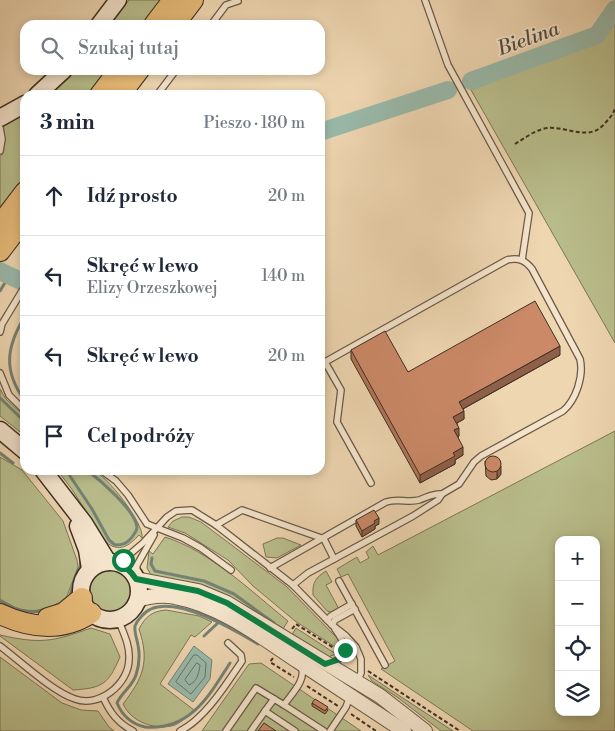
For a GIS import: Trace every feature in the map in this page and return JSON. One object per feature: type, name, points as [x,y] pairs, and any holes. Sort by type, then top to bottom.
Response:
[{"type":"highway","points":[[158,20],[173,0]]},
{"type":"highway","points":[[178,20],[193,0]]},
{"type":"highway","points":[[104,90],[115,75]]},
{"type":"highway","points":[[124,90],[135,75]]},
{"type":"highway","points":[[0,224],[20,198]]},
{"type":"highway","points":[[0,251],[20,225]]},
{"type":"highway","points":[[0,614],[21,622],[42,620],[57,616],[70,609],[86,606]]},
{"type":"main road","points":[[103,20],[118,0]]},
{"type":"main road","points":[[42,90],[59,75]]},
{"type":"main road","points":[[0,118],[20,107]]},
{"type":"main road","points":[[0,430],[20,447]]},
{"type":"main road","points":[[47,475],[112,562]]},
{"type":"main road","points":[[74,511],[90,569]]},
{"type":"main road","points":[[112,562],[123,565],[131,571],[136,579],[139,593],[133,608],[126,615],[118,619],[109,620],[99,618],[86,606],[82,583],[90,569],[99,564],[112,562]]},
{"type":"street","points":[[136,579],[198,591],[227,603],[325,664],[384,717],[404,731]]},
{"type":"street","points":[[137,600],[151,595],[163,595],[197,603],[219,612],[299,662],[350,687],[380,696],[425,731]]},
{"type":"lane","points":[[425,0],[448,65],[529,213],[522,260]]},
{"type":"lane","points":[[215,20],[226,5],[238,1]]},
{"type":"lane","points":[[161,90],[172,75]]},
{"type":"lane","points":[[0,128],[2,139],[0,151]]},
{"type":"lane","points":[[293,585],[308,573],[413,516],[438,500],[442,494],[459,484],[474,462],[481,456],[562,411],[574,398],[581,372],[580,359],[527,262],[513,258],[507,260],[325,362],[342,390],[337,422],[371,483]]},
{"type":"lane","points":[[0,332],[2,324],[20,294]]},
{"type":"lane","points":[[0,373],[9,395],[20,406]]},
{"type":"lane","points":[[108,475],[128,495],[147,524],[183,538],[201,548],[231,570]]},
{"type":"lane","points":[[270,568],[386,502],[396,499],[417,500],[435,493],[442,494]]},
{"type":"lane","points":[[112,562],[123,560],[176,511],[192,510],[293,585],[326,620],[346,636],[356,647],[360,656],[350,687],[330,731]]},
{"type":"lane","points":[[216,526],[242,510],[324,539],[334,559]]},
{"type":"lane","points":[[136,579],[137,565],[157,529]]},
{"type":"lane","points":[[339,581],[385,665]]},
{"type":"lane","points":[[326,620],[330,616],[353,607]]},
{"type":"lane","points":[[332,625],[335,620],[353,607]]},
{"type":"lane","points":[[0,646],[61,692],[77,700],[91,700],[103,697],[114,689],[125,676],[130,661],[128,647],[118,619]]},
{"type":"lane","points":[[325,664],[337,661],[343,654],[344,644],[332,625]]},
{"type":"lane","points":[[180,731],[188,728],[201,716],[242,660],[241,655],[228,643]]},
{"type":"lane","points":[[284,705],[303,675],[299,662]]},
{"type":"lane","points":[[226,731],[256,688],[324,731]]},
{"type":"lane","points":[[103,697],[110,712],[122,725],[133,731]]},
{"type":"lane","points":[[251,731],[274,698]]},
{"type":"lane","points":[[265,711],[295,731]]},
{"type":"path","points":[[514,144],[538,131],[548,128],[579,133],[594,132],[602,127],[615,109]]},
{"type":"path","points":[[296,624],[343,654]]},
{"type":"path","points":[[270,662],[300,681],[350,687],[460,731]]},
{"type":"path","points":[[350,687],[376,731]]},
{"type":"green space","points":[[129,0],[162,0],[147,20],[113,20]]},
{"type":"green space","points":[[615,16],[615,343],[471,90],[602,36]]},
{"type":"green space","points":[[69,75],[105,75],[94,90],[56,90]]},
{"type":"green space","points":[[20,116],[20,182],[0,207],[0,126]]},
{"type":"green space","points":[[0,389],[6,399],[20,412],[20,432],[0,416]]},
{"type":"green space","points":[[615,431],[615,731],[473,731],[381,669],[395,661],[348,574],[341,577],[337,569],[357,557],[360,563],[369,558],[366,552],[373,546],[378,555]]},
{"type":"green space","points":[[0,457],[20,469],[20,475],[26,475],[63,521],[78,567],[67,596],[49,608],[32,611],[18,609],[0,599]]},
{"type":"green space","points":[[61,475],[100,475],[131,511],[141,531],[142,538],[139,535],[128,545],[120,548],[106,542]]},
{"type":"green space","points":[[182,517],[189,517],[201,522],[286,586],[338,639],[340,650],[295,621],[253,586],[228,560],[185,533],[168,527],[173,521]]},
{"type":"green space","points":[[165,537],[182,543],[198,552],[245,585],[288,621],[281,632],[233,598],[215,590],[151,575],[147,568],[149,551],[153,554]]},
{"type":"green space","points":[[277,538],[283,538],[301,545],[277,558],[266,557],[263,544]]},
{"type":"green space","points":[[111,570],[126,576],[132,591],[126,606],[111,612],[96,606],[90,591],[96,576]]},
{"type":"green space","points":[[326,571],[332,582],[326,585],[339,609],[331,612],[327,611],[313,595],[315,581]]},
{"type":"green space","points":[[166,610],[199,616],[212,622],[195,637],[191,635],[160,684],[194,710],[175,725],[160,727],[145,724],[138,720],[132,716],[123,704],[140,678],[143,669],[144,651],[139,629],[150,615]]},
{"type":"green space","points":[[91,628],[110,634],[120,657],[112,674],[103,683],[91,688],[73,690],[0,636],[26,640],[46,640],[56,639]]},
{"type":"green space","points":[[296,628],[336,654],[328,657],[290,638]]},
{"type":"green space","points":[[0,657],[62,703],[81,710],[98,711],[114,731],[0,731]]},
{"type":"green space","points":[[261,663],[361,731],[202,731],[249,664]]},
{"type":"green space","points":[[368,675],[453,731],[441,731],[397,697],[372,681]]},
{"type":"water","points":[[194,646],[212,660],[210,679],[193,702],[168,684]]},
{"type":"building","points":[[535,301],[560,346],[459,402],[464,411],[453,417],[459,428],[454,430],[463,447],[453,453],[455,456],[420,475],[351,350],[385,331],[408,372]]},
{"type":"building","points":[[493,456],[499,458],[501,464],[499,470],[493,472],[487,470],[485,464],[487,458]]},
{"type":"building","points":[[374,510],[379,518],[374,521],[375,523],[362,531],[356,520]]},
{"type":"building","points":[[315,699],[328,707],[325,711],[312,703]]},
{"type":"building","points":[[264,723],[276,731],[258,731]]},
{"type":"waterway","name":"Bielina","points":[[471,81],[597,35],[615,9]]},
{"type":"waterway","name":"Bielina","points":[[325,130],[448,90]]},
{"type":"waterway","name":"Bielina","points":[[0,271],[20,281]]},
{"type":"waterway","points":[[0,291],[9,276]]},
{"type":"waterway","points":[[20,325],[14,338],[10,359],[10,369],[20,393]]},
{"type":"waterway","points":[[0,398],[20,417]]},
{"type":"waterway","points":[[0,453],[13,463]]},
{"type":"waterway","points":[[69,475],[92,509],[109,540],[115,545],[126,543],[136,530],[135,520],[124,504],[93,475]]},
{"type":"waterway","points":[[152,558],[151,564],[155,571],[204,581],[234,594],[274,623]]},
{"type":"waterway","points":[[70,596],[81,559]]},
{"type":"waterway","points":[[0,601],[21,610],[32,612],[44,611]]},
{"type":"waterway","points":[[230,663],[215,687],[197,708],[187,717],[175,723],[161,727],[140,726],[128,718],[117,703],[132,683],[137,672],[139,653],[135,626],[141,617],[151,609],[165,606],[182,608],[217,621],[258,644]]},
{"type":"waterway","points":[[204,636],[220,621]]},
{"type":"route","points":[[123,560],[116,562],[131,571],[136,579],[198,591],[227,603],[325,664],[340,659],[345,650]]}]
